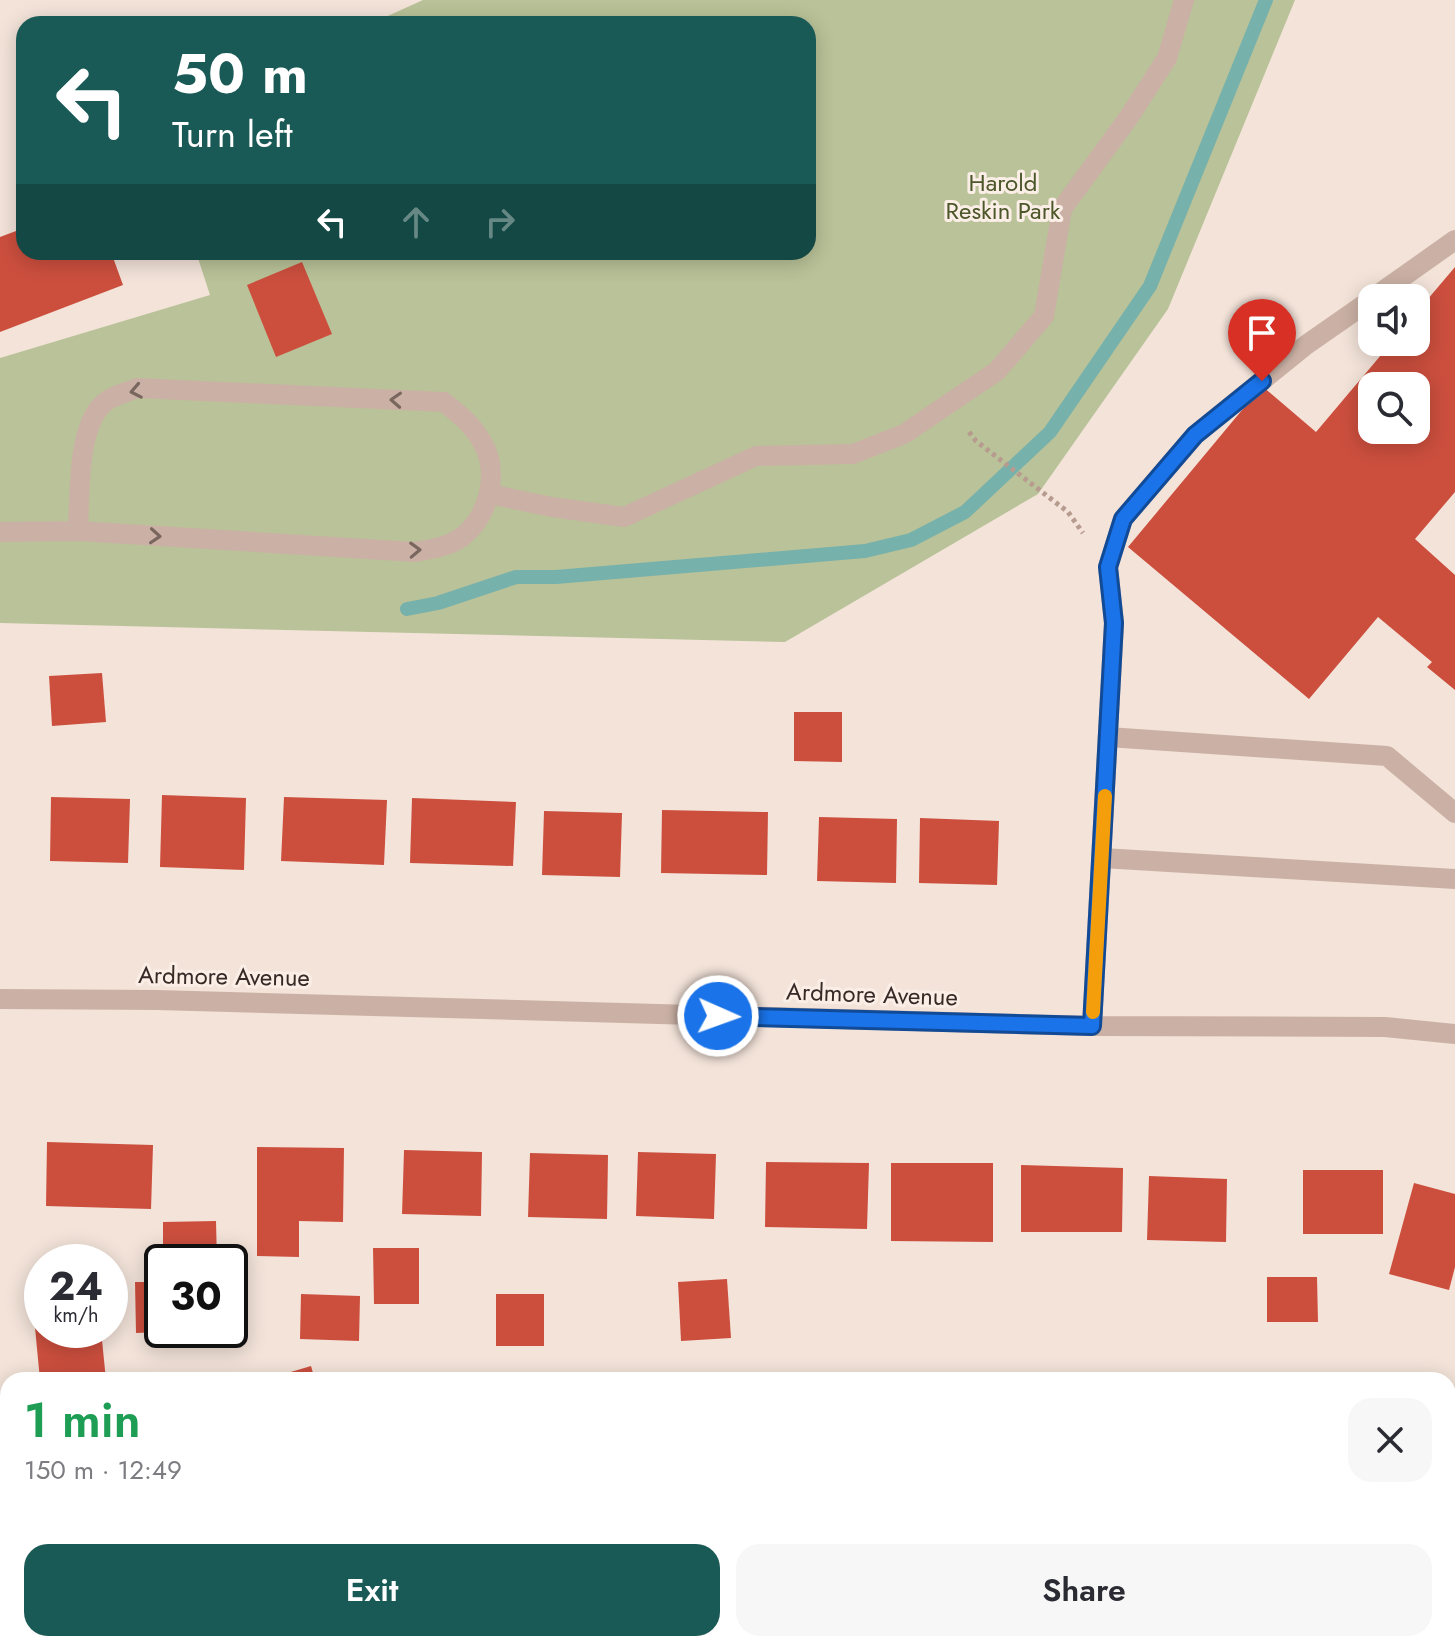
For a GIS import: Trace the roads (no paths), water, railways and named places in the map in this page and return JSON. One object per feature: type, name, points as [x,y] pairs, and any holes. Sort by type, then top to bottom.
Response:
[{"type":"street","points":[[489,494],[624,517],[756,456],[853,454],[904,434],[997,371],[1044,316],[1062,209],[1129,117],[1167,58],[1184,0]]},
{"type":"street","points":[[1392,284],[1455,240]]},
{"type":"street","points":[[1092,1026],[1114,623],[1108,567],[1123,519],[1195,435],[1306,345],[1358,308]]},
{"type":"street","points":[[0,532],[78,531],[415,552],[441,548],[463,536],[480,518],[489,494],[491,469],[484,445],[470,424],[444,402],[137,388],[106,401],[94,415],[84,443],[78,531]]},
{"type":"street","points":[[1108,737],[1387,756],[1455,813]]},
{"type":"street","points":[[1102,858],[1455,879]]},
{"type":"street","name":"Ardmore Avenue","points":[[0,999],[157,1000],[1092,1026],[1385,1027],[1455,1034]]},
{"type":"waterway","points":[[407,609],[438,603],[516,577],[556,577],[865,551],[911,540],[965,512],[1050,432],[1150,286],[1266,0]]},
{"type":"park label","name":"Harold Reskin Park","points":[[1003,196]]}]
